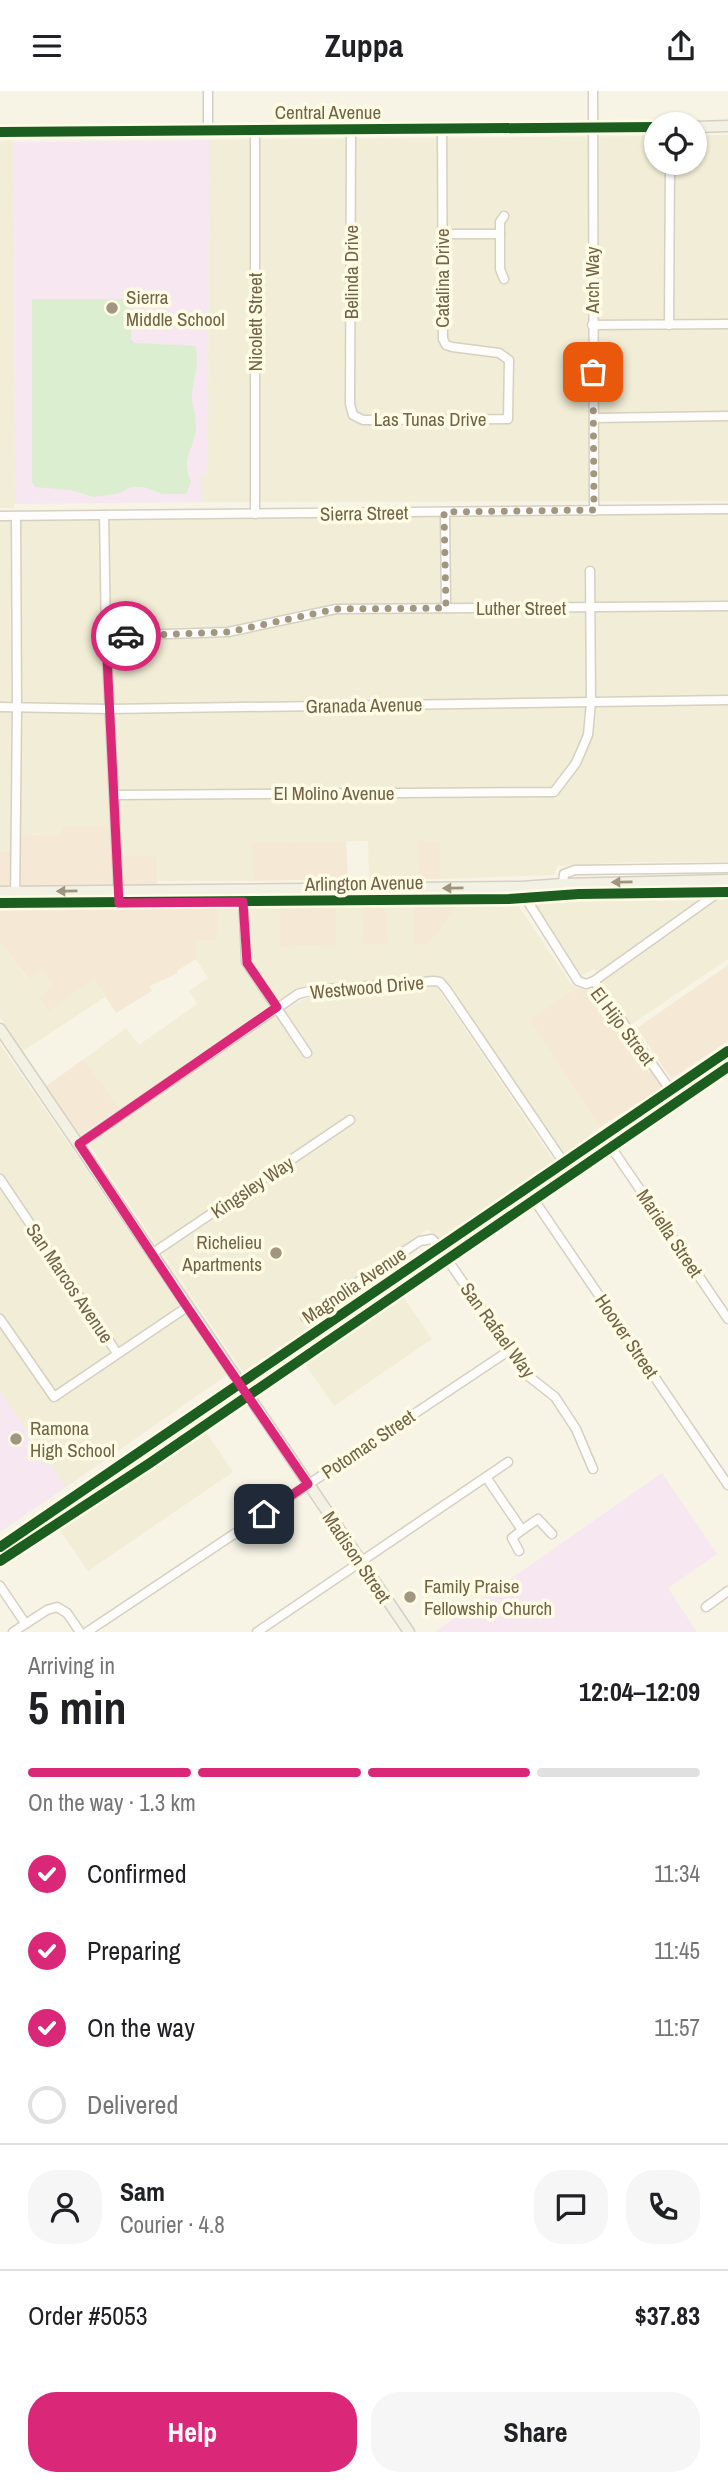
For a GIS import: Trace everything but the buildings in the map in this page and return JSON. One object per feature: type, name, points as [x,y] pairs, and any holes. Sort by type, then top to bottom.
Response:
[{"type":"main road","points":[[707,127],[728,126]]},
{"type":"main road","name":"Central Avenue","points":[[0,132],[644,127]]},
{"type":"main road","name":"Arlington Avenue","points":[[0,903],[15,898],[118,891],[521,887],[728,880]]},
{"type":"main road","name":"Arlington Avenue","points":[[0,893],[15,898],[119,903],[524,899],[579,894],[723,892]]},
{"type":"main road","name":"Madison Street","points":[[0,1029],[409,1632]]},
{"type":"main road","name":"Magnolia Avenue","points":[[0,1547],[728,1051]]},
{"type":"main road","name":"Magnolia Avenue","points":[[0,1561],[150,1463],[728,1067]]},
{"type":"street","points":[[208,91],[208,130]]},
{"type":"street","name":"Arch Way","points":[[593,91],[594,510]]},
{"type":"street","name":"Belinda Drive","points":[[351,129],[350,404],[353,415]]},
{"type":"street","name":"Catalina Drive","points":[[442,129],[443,339],[446,345],[452,347],[499,353],[509,360],[508,419]]},
{"type":"street","name":"Nicolett Street","points":[[255,130],[255,514]]},
{"type":"street","points":[[670,175],[670,325]]},
{"type":"street","points":[[504,216],[500,222],[500,269],[504,279]]},
{"type":"street","points":[[442,234],[500,234]]},
{"type":"street","points":[[592,325],[728,324]]},
{"type":"street","name":"Las Tunas Drive","points":[[353,415],[363,420],[508,419]]},
{"type":"street","points":[[594,418],[728,416]]},
{"type":"street","name":"Sierra Street","points":[[0,516],[728,509]]},
{"type":"street","points":[[444,512],[446,608]]},
{"type":"street","points":[[104,515],[106,636],[119,903]]},
{"type":"street","points":[[15,898],[16,516]]},
{"type":"street","points":[[590,571],[592,702]]},
{"type":"street","name":"Luther Street","points":[[106,636],[228,632],[336,609],[728,606]]},
{"type":"street","name":"Granada Avenue","points":[[0,708],[109,709],[728,700]]},
{"type":"street","name":"El Molino Avenue","points":[[115,795],[554,792],[576,763],[588,735],[592,702]]},
{"type":"street","points":[[687,868],[687,880]]},
{"type":"street","points":[[563,884],[564,874],[575,870],[728,868]]},
{"type":"street","name":"El Hijo Street","points":[[521,887],[524,899],[578,981],[586,984],[594,981],[678,1101]]},
{"type":"street","points":[[243,890],[247,963],[307,1053]]},
{"type":"street","points":[[594,981],[723,892]]},
{"type":"street","name":"Westwood Drive","points":[[79,1144],[298,994],[314,990],[440,982],[564,1163]]},
{"type":"street","name":"Kingsley Way","points":[[153,1254],[350,1120]]},
{"type":"street","name":"Mariella Street","points":[[611,1147],[728,1318]]},
{"type":"street","name":"San Marcos Avenue","points":[[0,1179],[117,1353]]},
{"type":"street","name":"Hoover Street","points":[[526,1188],[728,1485]]},
{"type":"street","points":[[305,1317],[421,1241],[432,1240],[440,1247]]},
{"type":"street","name":"San Rafael Way","points":[[447,1259],[527,1375],[555,1397],[576,1429],[593,1469]]},
{"type":"street","points":[[355,1286],[359,1294],[355,1305]]},
{"type":"street","points":[[0,1319],[54,1397],[187,1307]]},
{"type":"street","name":"Potomac Street","points":[[87,1632],[510,1350]]},
{"type":"street","points":[[257,1632],[508,1462]]},
{"type":"street","points":[[486,1477],[522,1530]]},
{"type":"street","points":[[519,1551],[512,1538],[538,1519],[552,1534]]},
{"type":"street","points":[[0,1586],[25,1623]]},
{"type":"street","points":[[706,1607],[728,1591]]},
{"type":"street","points":[[13,1632],[47,1610],[57,1607],[67,1613],[80,1632]]},
{"type":"shaded area","points":[[707,135],[728,135],[728,501],[201,502],[201,474],[208,473],[209,140],[644,136],[644,175],[707,175]]},
{"type":"shaded area","name":"Sierra Middle School","points":[[209,140],[208,474],[201,474],[201,502],[15,504],[14,142]]},
{"type":"shaded area","points":[[0,141],[14,142],[15,504],[14,508],[0,508]]},
{"type":"shaded area","points":[[728,513],[728,862],[631,862],[557,866],[554,875],[440,879],[440,841],[419,841],[419,879],[369,880],[368,841],[253,842],[253,881],[157,881],[156,855],[116,856],[62,826],[62,835],[13,834],[13,851],[0,852],[0,519]]},
{"type":"shaded area","points":[[114,825],[116,856],[156,855],[157,886],[0,887],[0,852],[13,851],[13,834],[61,835],[62,826]]},
{"type":"shaded area","points":[[346,841],[348,879],[253,881],[252,842]]},
{"type":"shaded area","points":[[418,841],[440,841],[440,879],[419,879]]},
{"type":"shaded area","points":[[728,898],[728,959],[629,1026],[594,969],[579,977],[535,907],[540,902]]},
{"type":"shaded area","points":[[361,905],[362,944],[388,944],[387,905],[413,905],[415,945],[429,944],[458,905],[518,905],[576,988],[531,1021],[600,1127],[566,1157],[440,976],[309,986],[277,1000],[249,957],[250,908],[280,907],[280,947],[335,946],[336,906]]},
{"type":"shaded area","points":[[361,905],[387,905],[388,944],[362,945]]},
{"type":"shaded area","points":[[413,905],[458,905],[429,944],[414,945]]},
{"type":"shaded area","points":[[336,906],[336,946],[280,947],[280,907]]},
{"type":"shaded area","points":[[218,907],[235,907],[238,911],[240,960],[270,1008],[120,1109],[84,1059],[126,1028],[139,1045],[197,1004],[189,991],[208,978],[196,959],[195,941],[217,940]]},
{"type":"shaded area","points":[[218,907],[217,940],[196,941],[196,959],[177,971],[178,973],[150,986],[152,991],[116,1013],[94,979],[48,1011],[39,996],[54,986],[42,969],[28,979],[2,944],[0,945],[0,909]]},
{"type":"shaded area","points":[[2,944],[27,979],[42,969],[54,986],[39,996],[94,979],[105,997],[23,1051],[0,1017]]},
{"type":"shaded area","points":[[728,965],[728,1041],[671,1079],[637,1028]]},
{"type":"shaded area","points":[[436,986],[556,1164],[440,1243],[428,1229],[393,1253],[362,1269],[356,1279],[299,1315],[309,1329],[243,1372],[87,1142],[274,1014],[314,995]]},
{"type":"shaded area","points":[[576,988],[595,992],[601,998],[662,1088],[600,1127],[530,1020]]},
{"type":"shaded area","points":[[0,1044],[227,1375],[66,1487],[0,1391]]},
{"type":"shaded area","points":[[84,1059],[120,1109],[80,1135],[46,1086]]},
{"type":"shaded area","points":[[402,1295],[432,1339],[334,1406],[303,1361]]},
{"type":"shaded area","name":"Ramona High School","points":[[0,1391],[66,1487],[0,1532]]},
{"type":"shaded area","points":[[204,1429],[233,1472],[88,1571],[58,1527]]},
{"type":"shaded area","points":[[662,1473],[717,1554],[668,1588],[697,1632],[435,1632]]},
{"type":"green space","points":[[32,299],[124,299],[132,307],[131,339],[134,343],[195,346],[197,360],[192,401],[196,429],[187,462],[191,482],[186,494],[163,494],[144,487],[131,487],[120,493],[93,497],[71,490],[35,487],[32,482]]},
{"type":"cycle path","points":[[0,132],[644,127]]},
{"type":"cycle path","points":[[0,903],[509,899],[579,894],[728,892]]},
{"type":"cycle path","points":[[0,1547],[728,1051]]},
{"type":"cycle path","points":[[0,1561],[150,1463],[728,1067]]},
{"type":"way so far","points":[[126,636],[204,635],[252,629],[336,609],[446,608],[444,512],[594,510],[593,372]]},
{"type":"place","name":"Sierra Middle School","points":[[112,308]]},
{"type":"place","name":"Richelieu Apartments","points":[[276,1253]]},
{"type":"place","name":"Ramona High School","points":[[16,1439]]},
{"type":"place","name":"Family Praise Fellowship Church","points":[[410,1597]]},
{"type":"route","points":[[126,636],[106,636],[119,903],[243,902],[247,963],[277,1007],[79,1144],[308,1484],[264,1514]]}]
